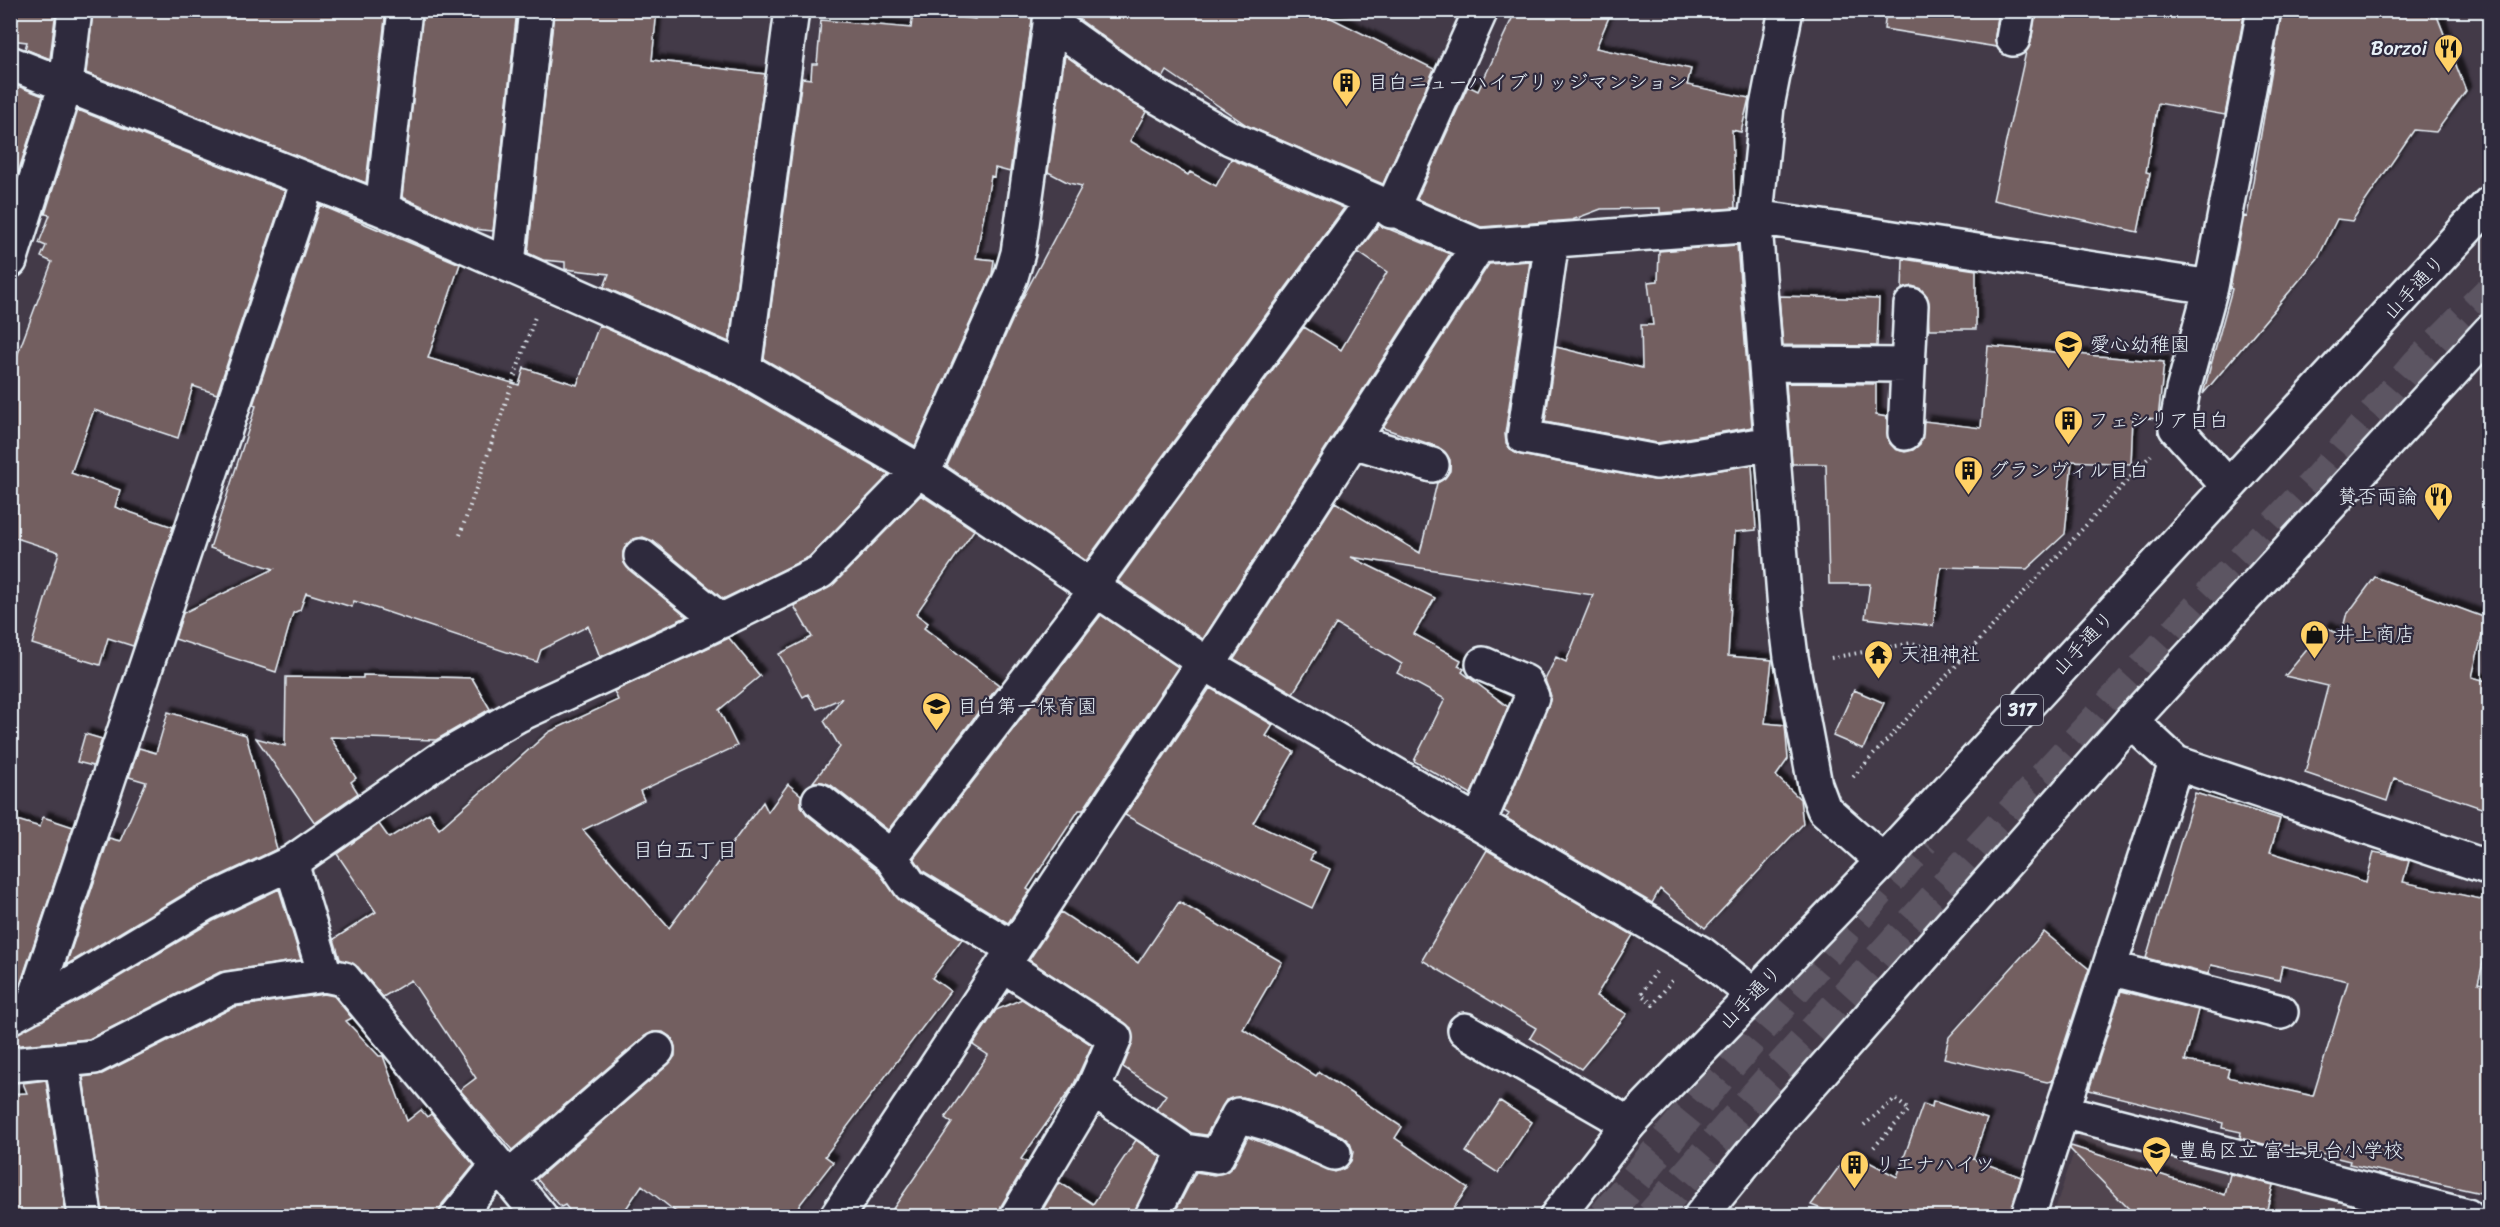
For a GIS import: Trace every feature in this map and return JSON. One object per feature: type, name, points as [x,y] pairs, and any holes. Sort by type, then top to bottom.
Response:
[{"type":"street","points":[[10,261],[66,84],[75,10]]},
{"type":"street","points":[[382,209],[405,10]]},
{"type":"street","points":[[508,263],[536,10]]},
{"type":"street","points":[[744,369],[792,10]]},
{"type":"street","points":[[891,857],[1382,206],[1481,10]]},
{"type":"street","points":[[1786,10],[1767,106],[1755,221],[1785,609],[1793,667],[1815,785],[1824,809],[1882,861]]},
{"type":"street","points":[[2229,486],[2176,428],[2183,390],[2211,287],[2264,10]]},
{"type":"street","points":[[22,1011],[204,904],[291,863],[439,760],[518,715],[721,621],[820,572],[929,460],[1011,277],[1017,253],[1051,16],[1144,88],[1230,138],[1478,246],[1755,221],[2211,287]]},
{"type":"street","points":[[10,63],[382,209],[744,369],[920,471],[1206,664],[1702,954],[1753,994]]},
{"type":"street","points":[[22,1011],[308,181]]},
{"type":"street","name":"山手通り","points":[[1557,1216],[1629,1124],[1882,861],[2490,203]]},
{"type":"street","points":[[1552,240],[1524,437],[1657,462],[1772,443]]},
{"type":"street","points":[[837,1216],[1206,664],[1478,246]]},
{"type":"street","points":[[1905,433],[1911,305]]},
{"type":"street","points":[[1701,1216],[1783,1115],[2131,721],[2490,332]]},
{"type":"street","points":[[1766,364],[1908,364]]},
{"type":"street","points":[[1353,441],[1432,465]]},
{"type":"street","points":[[640,556],[721,621]]},
{"type":"street","points":[[1479,822],[1532,697],[1525,682],[1483,664]]},
{"type":"street","points":[[2131,721],[2176,763],[2490,868]]},
{"type":"street","points":[[2028,1216],[2176,763]]},
{"type":"street","points":[[819,800],[891,857],[910,885],[1115,1038],[1093,1089],[1017,1216]]},
{"type":"street","points":[[291,863],[325,975]]},
{"type":"street","points":[[2109,968],[2281,1012]]},
{"type":"street","points":[[10,1065],[94,1057],[228,989],[325,975],[344,979],[540,1216]]},
{"type":"street","points":[[1465,1030],[1629,1124]]},
{"type":"street","points":[[457,1216],[504,1172],[657,1050]]},
{"type":"street","points":[[62,1061],[85,1216]]},
{"type":"street","points":[[1093,1089],[1185,1151],[1217,1156],[1238,1115],[1270,1124],[1334,1153]]},
{"type":"street","points":[[2062,1111],[2468,1216]]},
{"type":"street","points":[[1152,1216],[1185,1151]]},
{"type":"path","points":[[460,535],[547,281]]},
{"type":"path","points":[[1824,809],[2176,428]]},
{"type":"path","points":[[1793,667],[1893,644],[1912,643],[1961,659]]},
{"type":"path","points":[[1864,1125],[1895,1099],[1909,1110],[1872,1149]]},
{"type":"shaded area","name":"豊島区立 富士見台小学校","points":[[2080,1133],[2416,1216],[2053,1216]]},
{"type":"building","points":[[10,10],[56,10],[50,59],[25,49],[27,42],[10,40]]},
{"type":"building","points":[[93,10],[386,10],[366,183],[86,73]]},
{"type":"building","points":[[423,10],[517,10],[493,231],[473,229],[402,197]]},
{"type":"building","points":[[554,10],[657,10],[652,60],[765,74],[729,342],[604,287],[609,274],[565,269],[565,262],[543,260],[528,253]]},
{"type":"building","points":[[976,10],[1033,13],[1010,172],[995,168],[994,177],[991,176],[976,258],[994,260],[992,274],[915,446],[764,359],[802,78],[811,79],[812,64],[817,64],[821,20],[911,28],[913,12],[975,19]]},
{"type":"building","points":[[1080,10],[1315,10],[1434,69],[1383,184],[1248,126],[1167,71],[1163,78],[1154,73],[1076,17]]},
{"type":"building","points":[[1516,10],[1612,10],[1596,48],[1691,69],[1687,85],[1749,98],[1741,132],[1732,130],[1735,208],[1660,213],[1660,208],[1601,209],[1572,220],[1481,227],[1417,199],[1468,86],[1478,91]]},
{"type":"building","points":[[1886,10],[1999,10],[1995,36],[1997,47],[1884,29]]},
{"type":"building","points":[[2036,10],[2245,10],[2225,115],[2158,103],[2146,172],[2150,173],[2138,232],[1993,200],[2026,52],[2031,42]]},
{"type":"building","points":[[2282,10],[2407,10],[2437,16],[2466,91],[2436,132],[2414,130],[2352,221],[2337,219],[2318,258],[2203,394],[2232,289],[2230,288],[2244,216],[2247,217]]},
{"type":"building","points":[[1065,55],[1146,112],[1130,141],[1188,175],[1190,172],[1216,186],[1231,159],[1344,208],[1086,561],[947,466],[1021,301],[1082,186],[1069,183],[1048,172]]},
{"type":"building","points":[[15,85],[43,96],[10,197],[10,102]]},
{"type":"building","points":[[78,110],[285,191],[217,394],[193,386],[178,438],[94,410],[71,473],[120,490],[115,507],[173,527],[133,646],[108,638],[100,665],[32,644],[59,552],[10,536],[10,375],[52,262],[41,257],[46,246],[39,243],[50,215],[45,214]]},
{"type":"building","points":[[320,205],[460,264],[428,358],[519,385],[524,368],[577,385],[599,325],[735,386],[889,475],[809,557],[723,599],[653,541],[643,537],[634,539],[626,545],[623,552],[624,563],[686,617],[600,657],[588,626],[541,650],[537,662],[354,601],[352,607],[306,593],[300,610],[293,613],[276,672],[175,639],[183,613],[274,569],[210,548],[256,406],[253,405]]},
{"type":"building","points":[[1379,225],[1450,254],[1203,639],[1118,581],[1304,327],[1341,350],[1387,272],[1358,252]]},
{"type":"building","points":[[1737,245],[1752,427],[1657,443],[1545,422],[1556,347],[1642,368],[1641,325],[1653,325],[1648,282],[1658,281],[1659,251]]},
{"type":"building","points":[[1903,259],[1976,270],[1976,329],[1929,329],[1927,296],[1921,289],[1912,286],[1902,289]]},
{"type":"building","points":[[1530,261],[1505,434],[1506,443],[1512,451],[1521,455],[1654,480],[1752,465],[1756,530],[1735,532],[1728,656],[1772,660],[1765,723],[1785,725],[1788,759],[1776,776],[1800,799],[1803,824],[1705,928],[1660,889],[1652,903],[1506,818],[1509,814],[1504,811],[1549,704],[1551,696],[1545,680],[1556,657],[1566,662],[1593,595],[1351,557],[1435,598],[1414,634],[1461,660],[1458,666],[1464,669],[1462,672],[1508,707],[1471,794],[1414,761],[1445,699],[1397,673],[1402,664],[1336,624],[1293,693],[1234,659],[1335,502],[1420,553],[1437,483],[1450,471],[1450,460],[1438,447],[1383,428],[1489,264]]},
{"type":"building","points":[[1779,296],[1879,299],[1877,346],[1783,345]]},
{"type":"building","points":[[1988,346],[2164,362],[2158,419],[2133,417],[2131,464],[2072,461],[2065,534],[2027,569],[1941,567],[1933,626],[1865,618],[1870,584],[1829,584],[1826,464],[1792,464],[1786,383],[1876,384],[1876,415],[1887,417],[1888,441],[1895,449],[1905,452],[1913,450],[1920,444],[1924,421],[1981,428]]},
{"type":"building","points":[[921,495],[974,530],[916,614],[928,623],[924,628],[999,685],[888,830],[831,785],[813,782],[840,747],[824,721],[842,698],[817,709],[808,694],[803,697],[779,654],[812,637],[794,606],[833,585]]},
{"type":"building","points":[[2375,577],[2486,618],[2472,677],[2490,682],[2490,811],[2394,778],[2387,801],[2305,773],[2328,686],[2285,676],[2326,627],[2341,636],[2346,616]]},
{"type":"building","points":[[1101,615],[1178,667],[1083,810],[1079,810],[1027,889],[1030,891],[1008,923],[923,871],[914,858]]},
{"type":"building","points":[[729,638],[760,676],[719,710],[737,746],[640,791],[644,800],[583,830],[669,928],[763,802],[768,812],[788,784],[801,795],[801,806],[807,815],[877,870],[900,901],[962,939],[932,978],[950,991],[825,1156],[833,1162],[791,1216],[681,1216],[642,1185],[621,1216],[574,1216],[565,1205],[561,1207],[537,1179],[669,1064],[675,1056],[672,1038],[663,1032],[653,1032],[645,1036],[512,1150],[460,1090],[476,1078],[411,980],[383,997],[358,967],[340,959],[334,939],[376,912],[337,854],[379,824],[389,838],[429,813],[439,829],[549,732],[618,700],[614,691]]},
{"type":"building","points":[[363,675],[472,678],[490,709],[436,740],[330,737],[356,778],[351,782],[358,793],[315,823],[256,738],[285,746],[286,677],[363,678]]},
{"type":"building","points":[[1210,688],[1273,725],[1266,736],[1294,752],[1253,823],[1314,852],[1310,860],[1330,869],[1312,908],[1166,838],[1125,815]]},
{"type":"building","points":[[1854,690],[1884,703],[1863,749],[1833,736]]},
{"type":"building","points":[[168,712],[246,735],[277,849],[194,888],[66,965],[109,838],[120,841],[146,782],[129,777],[139,748],[156,753]]},
{"type":"building","points":[[85,734],[102,739],[93,766],[77,762]]},
{"type":"building","points":[[2195,793],[2280,819],[2270,852],[2366,882],[2374,852],[2394,856],[2409,861],[2403,882],[2490,901],[2490,935],[2478,983],[2490,986],[2490,1195],[2349,1164],[2350,1161],[2284,1145],[2283,1149],[2240,1138],[2241,1132],[2222,1128],[2223,1123],[2089,1090],[2121,991],[2198,1010],[2185,1061],[2229,1069],[2227,1077],[2313,1096],[2348,981],[2282,966],[2279,980],[2211,965],[2208,974],[2146,958]]},
{"type":"building","points":[[43,817],[73,827],[18,991],[10,995],[10,818],[40,827]]},
{"type":"building","points":[[1487,850],[1633,935],[1596,996],[1627,1014],[1581,1069],[1530,1038],[1536,1028],[1422,960]]},
{"type":"building","points":[[279,889],[301,960],[220,972],[89,1039],[11,1046],[10,1036],[85,997],[213,921]]},
{"type":"building","points":[[1179,902],[1282,962],[1243,1029],[1316,1076],[1319,1072],[1402,1127],[1395,1138],[1468,1188],[1448,1216],[1173,1216],[1196,1172],[1214,1175],[1226,1172],[1234,1165],[1248,1137],[1335,1172],[1345,1168],[1351,1161],[1353,1152],[1350,1143],[1342,1136],[1278,1107],[1243,1097],[1226,1100],[1206,1135],[1192,1133],[1156,1109],[1166,1095],[1123,1067],[1132,1045],[1131,1028],[1029,960],[1061,912],[1138,963]]},
{"type":"building","points":[[2044,932],[2089,969],[2052,1081],[2047,1082],[1944,1058],[1949,1037]]},
{"type":"building","points":[[324,994],[334,996],[352,1018],[346,1021],[379,1056],[383,1056],[407,1121],[421,1110],[427,1117],[431,1114],[474,1165],[442,1204],[439,1216],[103,1216],[83,1077],[102,1074],[234,1007]]},
{"type":"building","points":[[1022,999],[1092,1045],[1073,1086],[1021,1159],[1027,1162],[1001,1206],[998,1216],[888,1216],[952,1123],[945,1118],[988,1055],[973,1045],[996,1010]]},
{"type":"building","points":[[46,1080],[66,1216],[10,1214],[10,1094],[27,1093],[23,1083]]},
{"type":"building","points":[[1500,1101],[1532,1122],[1498,1173],[1466,1152]]},
{"type":"building","points":[[1933,1101],[1987,1119],[1973,1159],[2021,1177],[2010,1216],[1840,1216],[1811,1205],[1850,1152],[1897,1177],[1923,1104],[1932,1107]]},
{"type":"building","points":[[1136,1140],[1161,1157],[1133,1216],[1039,1216],[1059,1182],[1093,1204]]},
{"type":"building","points":[[2071,1146],[2225,1195],[2230,1174],[2273,1185],[2267,1209],[2268,1216],[2136,1216],[2070,1149]]},
{"type":"tunnel","points":[[1652,1216],[1768,1082],[2203,603],[2319,479],[2417,365],[2490,292]]},
{"type":"tunnel","points":[[1605,1216],[1713,1084],[1923,840]]},
{"type":"place","name":"Borzoi","points":[[2448,74]]},
{"type":"place","name":"目白ニューハイブリッジマンション","points":[[1347,108]]},
{"type":"place","name":"愛心幼稚園","points":[[2069,370]]},
{"type":"place","name":"フェシリア目白","points":[[2068,446]]},
{"type":"place","name":"グランヴィル目白","points":[[1968,496]]},
{"type":"place","name":"賛否両論","points":[[2438,522]]},
{"type":"place","name":"井上商店","points":[[2314,660]]},
{"type":"place","name":"天祖神社","points":[[1879,680]]},
{"type":"place","name":"目白第一保育園","points":[[936,732]]},
{"type":"place","name":"豊島区立 富士見台小学校","points":[[2157,1176]]},
{"type":"place","name":"リエナハイツ","points":[[1854,1190]]},
{"type":"district","name":"目白五丁目","points":[[685,850]]}]
